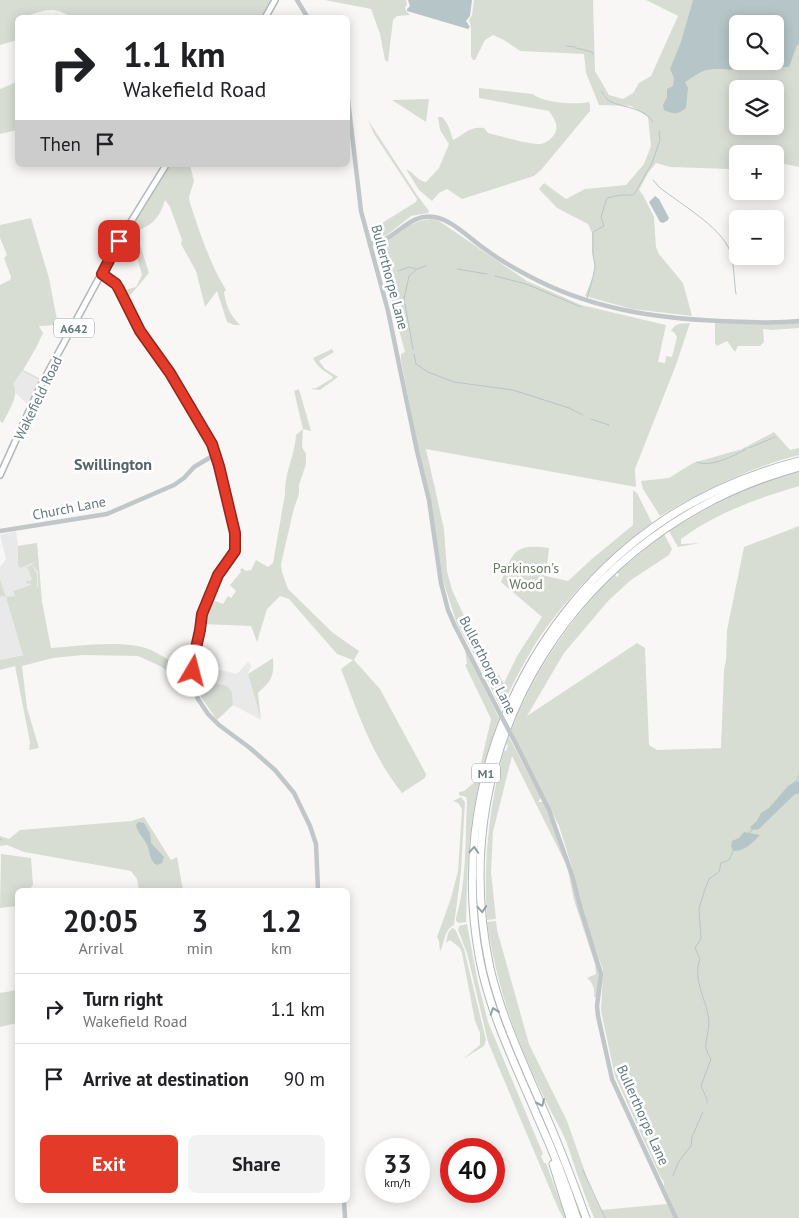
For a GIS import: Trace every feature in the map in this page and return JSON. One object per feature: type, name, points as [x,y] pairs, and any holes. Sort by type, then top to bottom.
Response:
[{"type":"highway","name":"M1","points":[[572,1218],[489,997],[478,950],[473,894],[473,853],[478,809],[492,750],[507,709],[550,632],[574,600],[601,572],[636,540],[668,518],[713,492],[757,473],[799,460]]},
{"type":"highway","name":"M1","points":[[591,1218],[514,1044],[494,983],[485,936],[481,895],[482,846],[486,803],[499,748],[523,690],[553,639],[585,598],[628,556],[669,525],[721,496],[799,467]]},
{"type":"highway","name":"M1","points":[[504,1038],[555,1156],[577,1218]]},
{"type":"highway","name":"M1","points":[[555,1156],[572,1218]]},
{"type":"highway","name":"M1","points":[[568,1167],[586,1218]]},
{"type":"main road","points":[[267,15],[276,0]]},
{"type":"main road","name":"Wakefield Road","points":[[0,475],[40,387],[119,241],[165,167]]},
{"type":"street","points":[[297,0],[306,15]]},
{"type":"street","name":"Bullerthorpe Lane","points":[[350,120],[358,198],[388,311],[429,500],[444,593],[455,626],[516,744],[567,856],[580,910],[601,974],[598,1016],[612,1079],[676,1218]]},
{"type":"street","points":[[370,245],[386,238],[409,222],[424,217],[433,217],[449,223],[511,266],[539,281],[570,295],[620,310],[652,316],[695,320],[780,323],[799,321]]},
{"type":"street","points":[[102,274],[116,284],[140,331],[175,380],[203,427],[216,454],[235,533],[236,546],[231,559],[218,575],[203,610],[200,635],[196,648],[193,680],[196,694],[202,706],[219,725],[275,770],[294,793],[303,809],[316,844],[318,888]]},
{"type":"street","name":"Church Lane","points":[[0,531],[110,512],[174,485],[194,467],[216,454]]},
{"type":"street","points":[[344,1203],[345,1218]]},
{"type":"shaded area","points":[[408,0],[472,0],[470,16],[466,21],[470,27],[468,29],[407,11],[410,6]]},
{"type":"shaded area","points":[[693,0],[799,0],[799,44],[789,67],[784,67],[784,15],[729,15],[729,69],[704,71],[685,82],[688,88],[686,108],[678,113],[664,110],[663,105],[667,97],[667,89],[673,86],[674,78],[670,69],[681,42]]},
{"type":"shaded area","points":[[655,196],[659,199],[669,218],[663,223],[660,222],[649,202]]},
{"type":"shaded area","points":[[22,371],[41,381],[29,406],[16,393],[13,384]]},
{"type":"shaded area","points":[[16,531],[18,546],[37,543],[42,602],[50,648],[0,660],[0,596],[6,597],[0,579],[0,567],[6,559],[0,535]]},
{"type":"shaded area","points":[[248,662],[251,666],[248,674],[261,720],[233,705],[232,693],[228,686],[203,680],[207,667],[237,674]]},
{"type":"shaded area","points":[[799,781],[799,793],[794,795],[759,829],[752,830],[750,827],[757,821],[761,813],[769,808],[788,786]]},
{"type":"shaded area","points":[[138,822],[144,823],[150,833],[151,843],[164,857],[162,863],[157,865],[152,861],[148,846],[137,828]]},
{"type":"shaded area","points":[[744,832],[760,835],[745,848],[733,851],[732,841],[739,838]]},
{"type":"green space","points":[[0,0],[273,0],[264,15],[68,15],[58,11],[45,10],[28,15],[15,15],[15,41],[0,45]]},
{"type":"green space","points":[[325,0],[406,0],[406,11],[410,15],[397,16],[393,20],[388,62],[385,60],[380,34],[371,9]]},
{"type":"green space","points":[[474,0],[593,0],[595,71],[609,95],[623,99],[633,93],[639,83],[651,76],[678,16],[646,0],[799,0],[799,167],[784,164],[784,145],[729,145],[729,169],[670,167],[656,163],[639,190],[654,217],[656,247],[659,254],[683,283],[692,316],[632,309],[585,296],[594,274],[595,263],[592,253],[592,233],[588,224],[557,208],[539,189],[544,183],[566,199],[585,189],[626,185],[644,164],[651,146],[648,117],[631,106],[599,105],[586,73],[584,54],[520,51],[493,35],[485,40],[475,60],[473,60],[471,56],[471,27],[469,20],[472,15]]},
{"type":"green space","points":[[15,83],[15,130],[0,134],[0,89]]},
{"type":"green space","points":[[479,88],[533,94],[560,103],[589,102],[590,111],[534,176],[462,199],[447,189],[439,193],[432,201],[419,190],[406,169],[420,180],[426,182],[439,168],[449,144],[440,130],[438,117],[442,117],[446,122],[453,140],[475,128],[484,128],[488,133],[534,144],[548,141],[555,133],[556,124],[549,111],[479,98]]},
{"type":"green space","points":[[429,99],[426,122],[392,100]]},
{"type":"green space","points":[[368,120],[429,211],[428,213],[411,216],[387,235],[378,237],[369,231],[416,202],[417,199],[374,134]]},
{"type":"green space","points":[[168,167],[190,167],[194,181],[189,197],[190,203],[210,258],[226,290],[224,292],[227,306],[240,325],[227,322],[217,291],[205,307],[196,271],[181,244],[182,240],[170,207],[165,200],[155,220],[136,232],[149,273],[128,298],[125,290],[136,287],[142,275],[132,239],[127,235]]},
{"type":"green space","points":[[31,218],[49,278],[58,325],[39,326],[43,333],[23,370],[41,379],[46,372],[41,381],[22,371],[13,384],[15,388],[14,398],[3,423],[0,421],[0,285],[10,280],[11,277],[4,258],[7,255],[0,238],[0,225]]},
{"type":"green space","name":"Parkinson's Wood","points":[[432,219],[439,221],[527,281],[581,305],[666,325],[658,362],[665,363],[666,356],[672,357],[677,337],[671,331],[673,328],[679,324],[690,323],[676,365],[635,469],[636,487],[426,449],[444,529],[447,571],[452,590],[473,635],[504,683],[517,656],[542,617],[501,582],[516,552],[528,547],[549,548],[546,576],[568,581],[633,525],[633,490],[637,493],[652,523],[601,565],[556,615],[531,651],[501,709],[481,667],[457,624],[443,581],[429,492],[401,360],[401,354],[405,352],[376,245],[410,225]]},
{"type":"green space","points":[[799,322],[799,328],[763,329],[764,342],[760,346],[738,346],[735,352],[727,341],[717,346],[715,343],[715,323]]},
{"type":"green space","points":[[332,349],[334,352],[319,361],[325,369],[338,377],[320,390],[310,389],[316,388],[333,378],[313,358]]},
{"type":"green space","points":[[299,389],[311,431],[303,429],[294,391]]},
{"type":"green space","points":[[303,429],[302,447],[306,454],[306,464],[299,485],[299,494],[281,564],[282,572],[288,589],[333,633],[359,651],[354,660],[380,689],[426,774],[425,778],[402,793],[374,749],[341,669],[353,660],[337,654],[289,599],[280,596],[267,609],[257,642],[251,626],[202,624],[203,613],[210,599],[223,604],[228,596],[231,598],[236,591],[230,585],[242,568],[246,571],[251,570],[256,560],[268,567],[273,563],[286,479],[296,435]]},
{"type":"green space","points":[[774,432],[790,450],[799,448],[799,455],[762,466],[727,481],[693,497],[660,516],[643,489],[641,481],[669,478],[693,463],[742,449]]},
{"type":"green space","points":[[799,471],[799,486],[738,507],[708,521],[681,539],[681,544],[700,543],[678,547],[669,531],[732,496],[765,482]]},
{"type":"green space","points":[[799,526],[799,1218],[678,1218],[664,1182],[615,1076],[601,1011],[603,970],[583,913],[559,826],[511,731],[542,667],[568,628],[614,574],[617,577],[619,575],[617,572],[664,534],[672,549],[669,555],[631,580],[609,600],[564,653],[527,716],[637,643],[645,648],[649,745],[657,750],[721,748],[727,630],[744,547]]},
{"type":"green space","points":[[37,543],[42,602],[51,648],[102,644],[141,647],[151,650],[188,670],[189,666],[192,672],[189,674],[189,679],[186,676],[181,679],[160,666],[138,656],[83,655],[53,658],[22,666],[27,708],[39,748],[29,750],[30,742],[15,666],[0,670],[0,660],[23,655],[6,597],[15,596],[13,591],[31,585],[30,583],[27,584],[26,581],[32,579],[27,567],[32,565],[37,574],[37,587],[33,591],[38,587],[38,572],[32,564],[37,561],[20,568],[18,565],[18,546]]},
{"type":"green space","points":[[0,579],[6,597],[0,596]]},
{"type":"green space","points":[[465,649],[499,718],[475,801],[467,876],[466,922],[459,923],[456,921],[456,918],[464,875],[467,801],[466,797],[459,795],[459,792],[464,791],[477,780],[491,719],[465,665],[467,664]]},
{"type":"green space","points":[[196,657],[210,658],[204,678],[195,675]]},
{"type":"green space","points":[[273,658],[271,678],[258,693],[261,720],[248,674]]},
{"type":"green space","points":[[196,680],[228,686],[232,693],[233,705],[217,720],[201,697]]},
{"type":"green space","points":[[509,737],[541,798],[538,802],[543,802],[555,830],[566,864],[512,756],[493,832],[491,872],[496,919],[487,920],[488,834],[494,792]]},
{"type":"green space","points":[[461,797],[465,802],[461,872],[454,925],[446,933],[440,952],[437,937],[451,898],[458,871],[462,809],[458,803],[453,801]]},
{"type":"green space","points":[[144,817],[171,860],[177,857],[183,888],[139,888],[137,879],[131,871],[24,852],[7,845],[0,846],[0,836],[9,839],[20,830],[131,821]]},
{"type":"green space","points":[[1,854],[31,858],[33,885],[31,888],[15,888],[15,906],[0,908]]},
{"type":"green space","points":[[567,866],[599,971],[597,997],[594,997],[593,986],[587,978],[596,974],[595,964],[574,900]]},
{"type":"green space","points":[[496,921],[529,1044],[567,1121],[591,1189],[601,1210],[667,1204],[674,1218],[594,1218],[566,1141],[536,1081],[506,1005],[492,951],[487,922]]},
{"type":"green space","points":[[467,924],[477,978],[488,1022],[543,1154],[541,1156],[544,1163],[546,1163],[566,1218],[563,1218],[558,1208],[488,1042],[467,953],[458,930],[459,926]]},
{"type":"green space","points":[[452,928],[455,929],[464,949],[486,1040],[484,1046],[463,1059],[480,1045],[480,1033],[475,1021],[462,953],[460,948],[450,940],[446,943],[448,933]]},
{"type":"green space","points":[[15,990],[15,1023],[0,1027],[0,993]]},
{"type":"waterway","points":[[567,46],[575,47]]},
{"type":"waterway","points":[[576,48],[592,52],[593,54]]},
{"type":"waterway","points":[[601,91],[604,95]]},
{"type":"waterway","points":[[605,97],[609,101],[642,112],[653,122]]},
{"type":"waterway","points":[[587,298],[595,266],[593,232],[604,226],[601,217],[607,198],[633,195],[635,193],[652,163],[660,140],[660,131]]},
{"type":"waterway","points":[[653,180],[659,187],[709,224],[725,242],[731,255],[736,294]]},
{"type":"waterway","points":[[413,349],[404,299],[409,276],[417,269],[426,266]]},
{"type":"waterway","points":[[398,271],[409,267],[416,269]]},
{"type":"waterway","points":[[457,269],[487,274]]},
{"type":"waterway","points":[[495,276],[526,284],[581,307]]},
{"type":"waterway","points":[[414,354],[416,364],[428,372],[454,382],[513,390],[569,408],[583,415]]},
{"type":"waterway","points":[[591,419],[609,425]]},
{"type":"waterway","points":[[749,448],[775,437]]},
{"type":"waterway","points":[[697,462],[715,462],[729,458],[746,449]]},
{"type":"waterway","points":[[796,781],[799,775]]},
{"type":"waterway","points":[[749,833],[752,830]]},
{"type":"waterway","points":[[707,1103],[701,1086],[711,1059],[706,1046],[708,1013],[699,982],[698,967],[700,959],[695,948],[701,939],[699,909],[709,879],[719,872],[721,863],[729,860],[733,851]]},
{"type":"waterway","points":[[673,1176],[679,1161],[691,1146],[692,1137],[703,1112]]},
{"type":"waterway","points":[[583,1170],[605,1218]]},
{"type":"district","name":"Swillington","points":[[113,464]]},
{"type":"route","points":[[119,241],[102,274],[116,284],[140,331],[170,373],[212,444],[235,533],[235,551],[218,575],[203,610],[193,671]]}]
